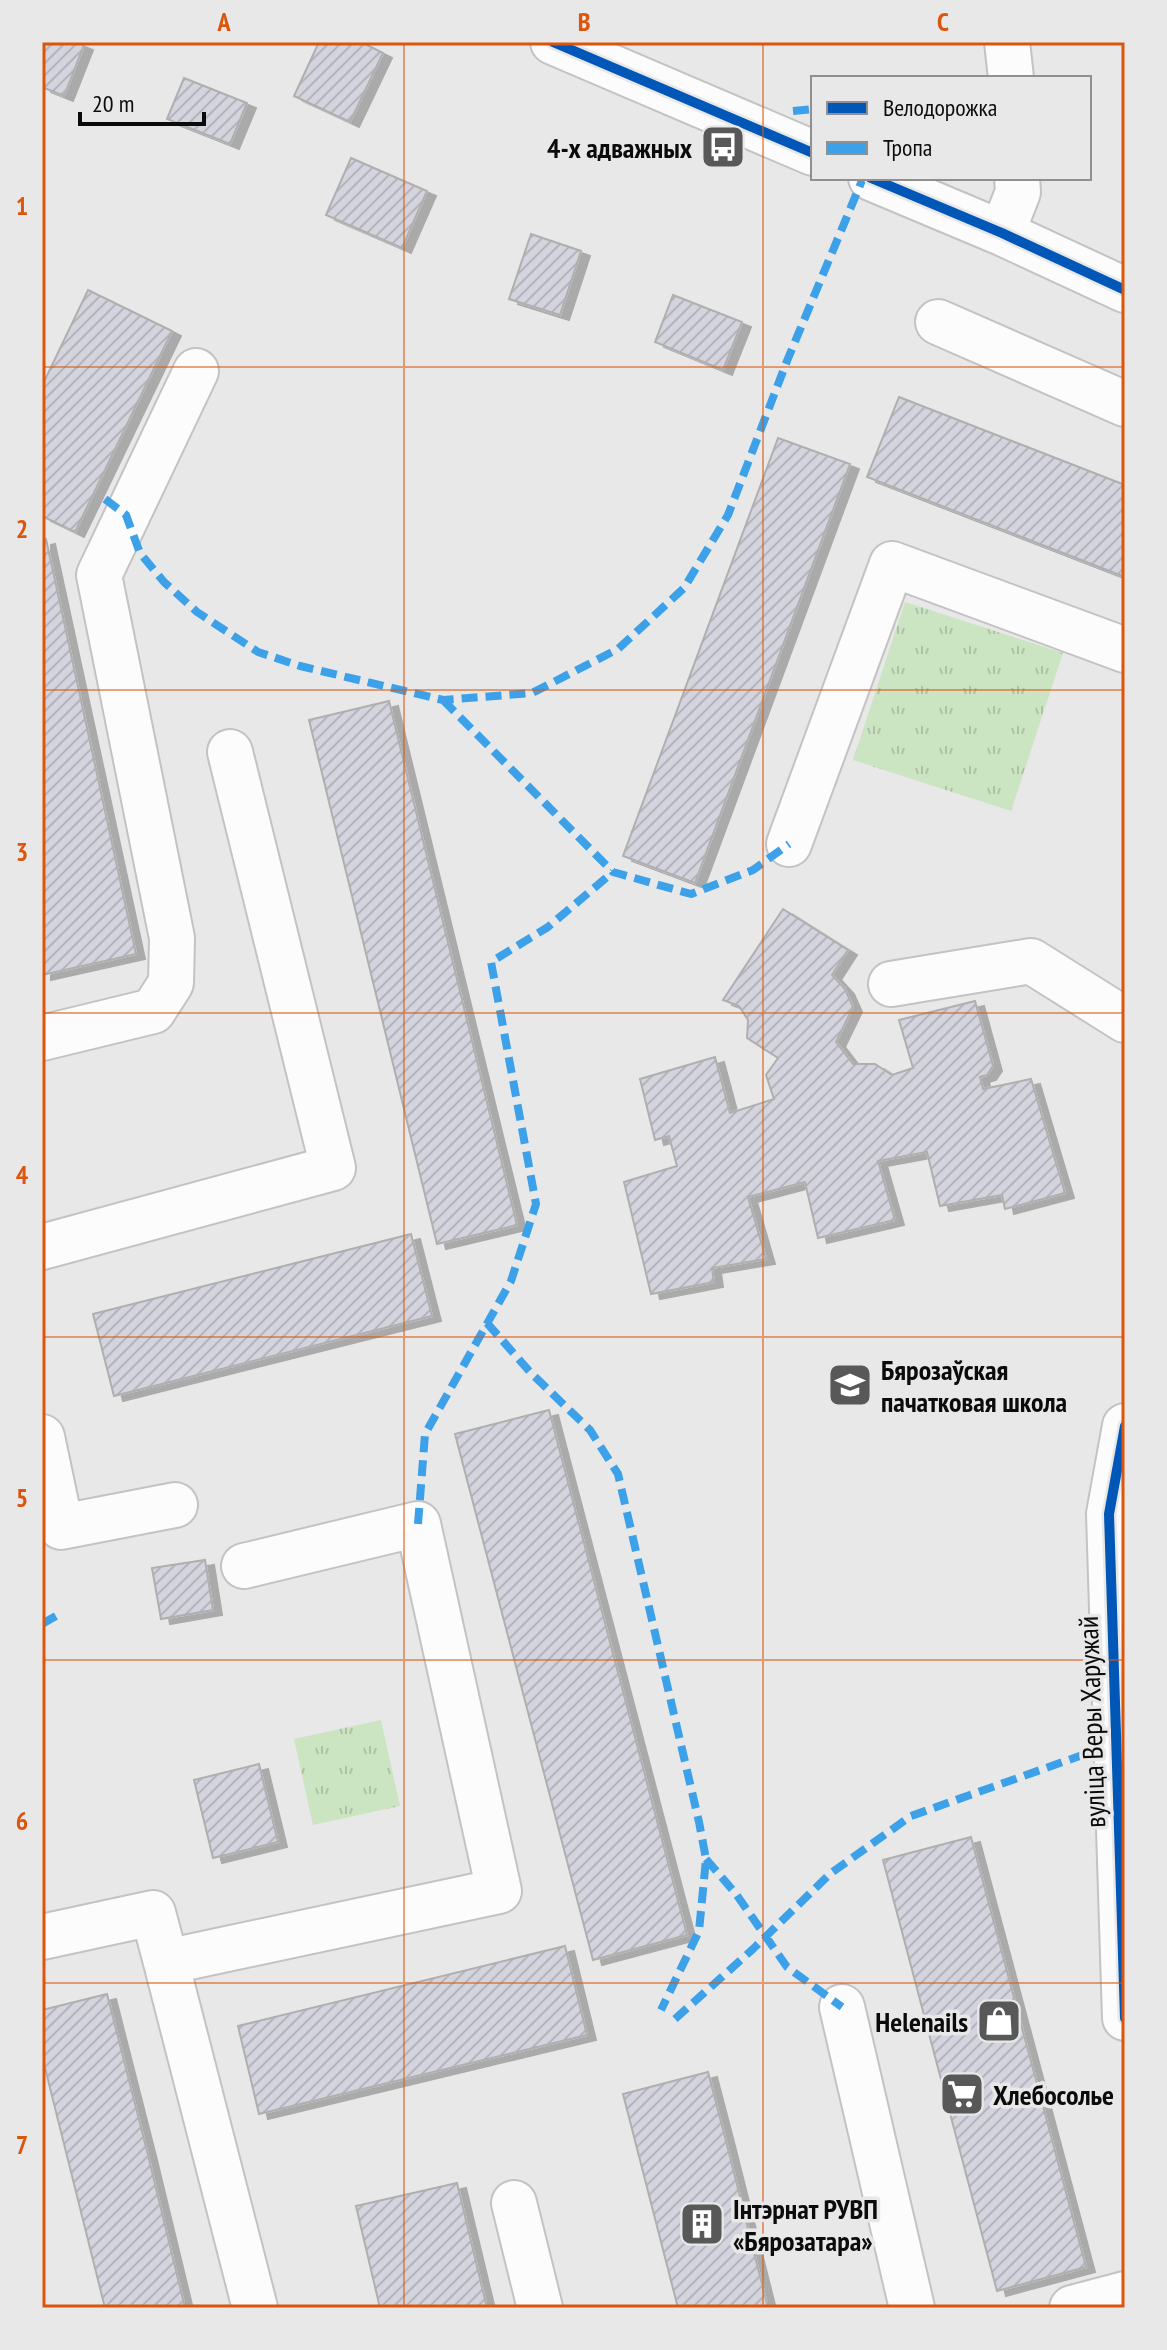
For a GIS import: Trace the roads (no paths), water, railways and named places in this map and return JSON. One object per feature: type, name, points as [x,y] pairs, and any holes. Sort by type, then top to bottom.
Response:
[{"type":"street","points":[[553,42],[811,152]]},
{"type":"street","points":[[1007,42],[1011,76]]},
{"type":"street","points":[[876,180],[1002,233],[1125,290]]},
{"type":"street","points":[[1002,233],[1018,192],[1017,180]]},
{"type":"street","points":[[938,322],[1125,404]]},
{"type":"street","points":[[42,1038],[153,1011],[171,983],[172,938],[99,575],[196,371]]},
{"type":"street","points":[[789,844],[892,564],[1125,650]]},
{"type":"street","points":[[42,1247],[333,1168],[230,752]]},
{"type":"street","points":[[891,984],[1031,961],[1125,1020]]},
{"type":"street","name":"вуліца Веры Харужай","points":[[1125,1426],[1109,1514],[1125,2018]]},
{"type":"street","points":[[42,1437],[61,1527],[175,1505]]},
{"type":"street","points":[[166,1962],[499,1891],[418,1524],[244,1566]]},
{"type":"street","points":[[42,1937],[153,1913],[255,2308]]},
{"type":"street","points":[[842,2007],[912,2308]]},
{"type":"street","points":[[514,2203],[540,2308]]},
{"type":"street","points":[[1072,2308],[1125,2294]]},
{"type":"place","name":"4-х адважных","points":[[723,147]]},
{"type":"place","name":"Бярозаўская пачатковая школа","points":[[850,1385]]},
{"type":"place","name":"Helenails","points":[[999,2021]]},
{"type":"place","name":"Хлебосолье","points":[[962,2094]]},
{"type":"place","name":"Інтэрнат РУВП «Бярозатара»","points":[[702,2224]]}]
